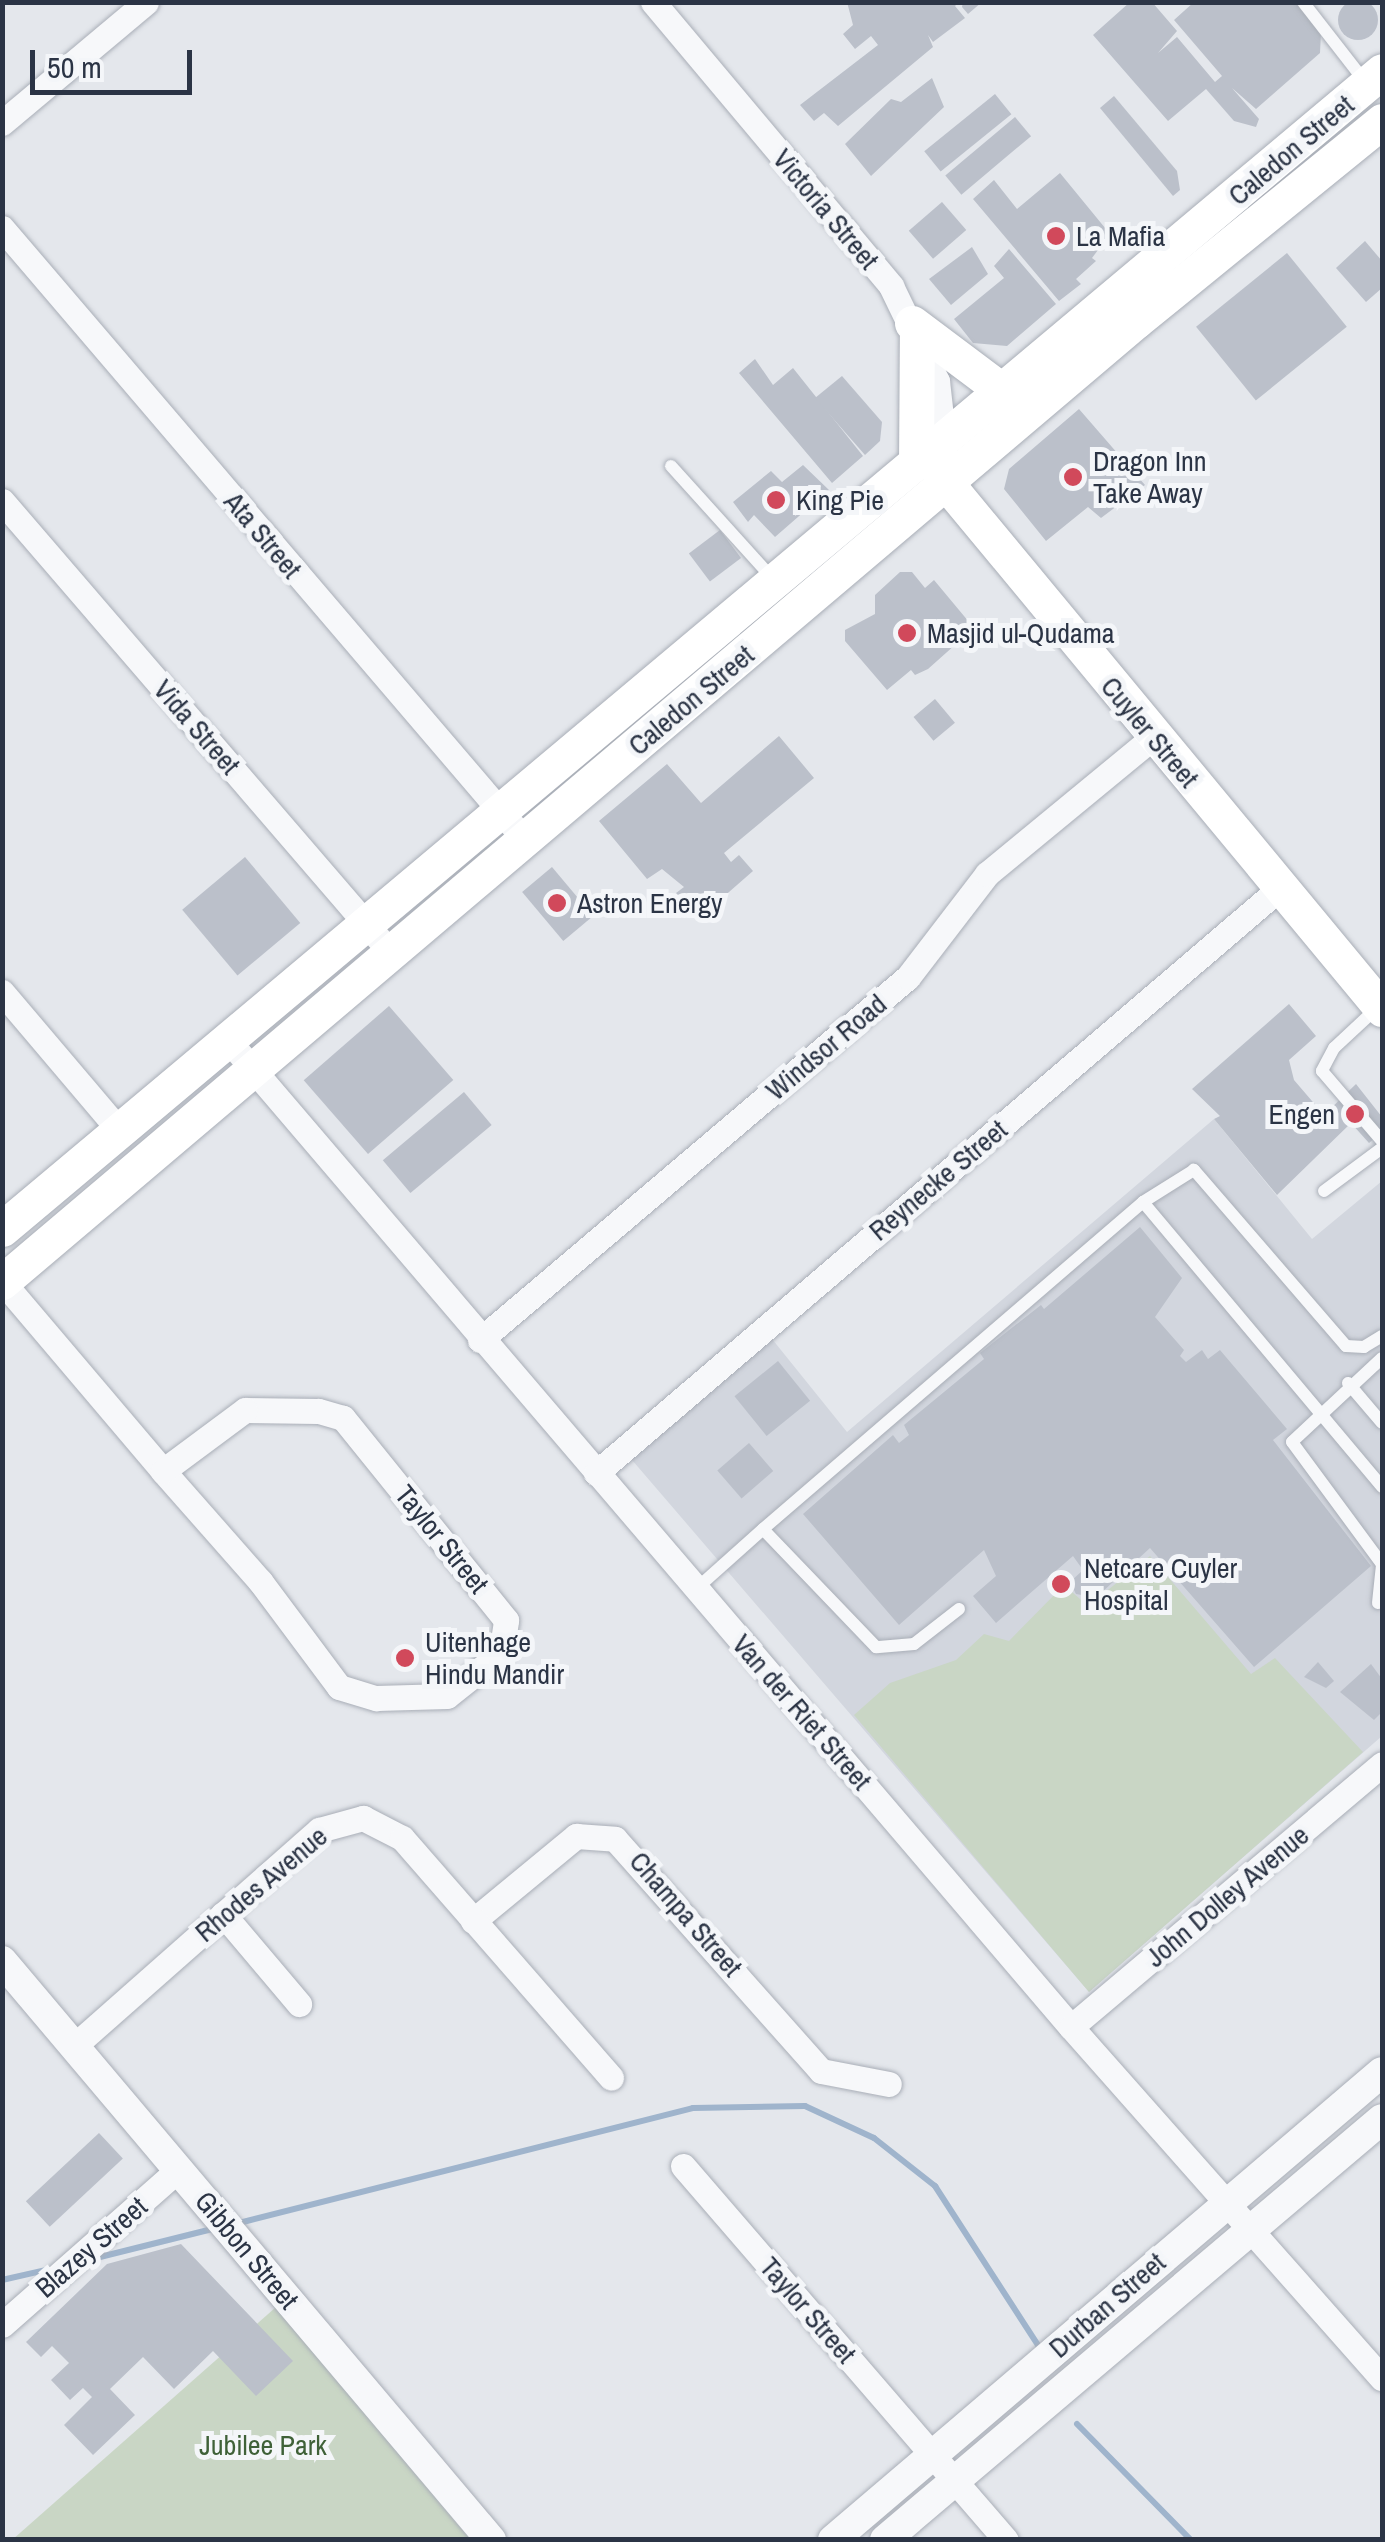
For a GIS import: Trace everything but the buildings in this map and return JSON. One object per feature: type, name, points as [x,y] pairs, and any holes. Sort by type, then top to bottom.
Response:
[{"type":"main road","name":"Caledon Street","points":[[2,1229],[496,810],[1004,392],[1375,78]]},
{"type":"main road","name":"Caledon Street","points":[[3,1282],[1382,122]]},
{"type":"main road","points":[[914,328],[1004,392]]},
{"type":"main road","points":[[914,328],[930,453],[947,484]]},
{"type":"main road","name":"Cuyler Street","points":[[947,484],[1153,737],[1381,1007]]},
{"type":"street","points":[[2,123],[146,2]]},
{"type":"street","name":"Victoria Street","points":[[652,2],[891,286],[914,328]]},
{"type":"street","name":"Ata Street","points":[[2,228],[525,840]]},
{"type":"street","name":"Vida Street","points":[[2,502],[391,953]]},
{"type":"street","name":"Windsor Road","points":[[480,1340],[908,977],[986,874],[1153,737]]},
{"type":"street","name":"Reynecke Street","points":[[596,1473],[1280,888]]},
{"type":"street","points":[[2,992],[120,1131]]},
{"type":"street","name":"Van der Riet Street","points":[[228,1040],[480,1340],[1071,2027],[1255,2226],[1382,2378]]},
{"type":"street","name":"Taylor Street","points":[[3,1282],[163,1471],[260,1581],[339,1688],[376,1698],[447,1696],[501,1652],[506,1620],[343,1418],[318,1411],[245,1410],[163,1471]]},
{"type":"street","name":"John Dolley Avenue","points":[[1071,2027],[1382,1764]]},
{"type":"street","name":"Rhodes Avenue","points":[[74,2046],[319,1830],[363,1818],[402,1838],[611,2078]]},
{"type":"street","name":"Champa Street","points":[[473,1921],[576,1836],[615,1838],[820,2070],[889,2084]]},
{"type":"street","points":[[223,1914],[299,2004]]},
{"type":"street","name":"Gibbon Street","points":[[2,1961],[492,2540]]},
{"type":"street","name":"Durban Street","points":[[832,2540],[1382,2072]]},
{"type":"street","name":"Durban Street","points":[[885,2540],[1382,2119]]},
{"type":"street","name":"Taylor Street","points":[[683,2166],[955,2480]]},
{"type":"street","name":"Blazey Street","points":[[2,2325],[178,2169]]},
{"type":"street","points":[[955,2480],[1006,2540]]},
{"type":"lane","points":[[1303,2],[1375,78]]},
{"type":"lane","points":[[671,466],[773,580]]},
{"type":"lane","points":[[1324,1191],[1382,1145],[1322,1071],[1334,1048],[1381,1007]]},
{"type":"lane","points":[[696,1589],[1143,1202],[1192,1169],[1346,1346],[1364,1347],[1382,1336]]},
{"type":"lane","points":[[1143,1202],[1322,1411],[1382,1488]]},
{"type":"lane","points":[[1378,1603],[1382,1564],[1293,1445],[1348,1383],[1382,1358]]},
{"type":"lane","points":[[1348,1383],[1382,1422]]},
{"type":"lane","points":[[763,1529],[876,1647],[914,1644],[959,1610]]},
{"type":"shaded area","name":"Netcare Cuyler Hospital","points":[[1214,1119],[1312,1239],[1382,1181],[1382,1736],[1089,1992],[626,1453],[764,1329],[847,1432]]},
{"type":"green space","points":[[1150,1556],[1251,1674],[1275,1658],[1363,1752],[1089,1992],[854,1715],[890,1683],[956,1660],[984,1634],[1009,1641],[1064,1585],[1088,1606]]},
{"type":"green space","name":"Jubilee Park","points":[[276,2307],[470,2539],[12,2540]]},
{"type":"waterway","points":[[239,2223],[693,2108],[805,2106],[874,2138],[935,2186],[1039,2347]]},
{"type":"waterway","points":[[92,2259],[212,2229]]},
{"type":"waterway","points":[[2,2280],[50,2269]]},
{"type":"waterway","points":[[1077,2424],[1191,2540]]},
{"type":"place","name":"La Mafia","points":[[1056,236]]},
{"type":"place","name":"Dragon Inn Take Away","points":[[1073,477]]},
{"type":"place","name":"King Pie","points":[[776,500]]},
{"type":"place","name":"Masjid ul-Qudama","points":[[907,633]]},
{"type":"place","name":"Astron Energy","points":[[557,903]]},
{"type":"place","name":"Engen","points":[[1355,1114]]},
{"type":"place","name":"Netcare Cuyler Hospital","points":[[1061,1584]]},
{"type":"place","name":"Uitenhage Hindu Mandir","points":[[405,1658]]}]
